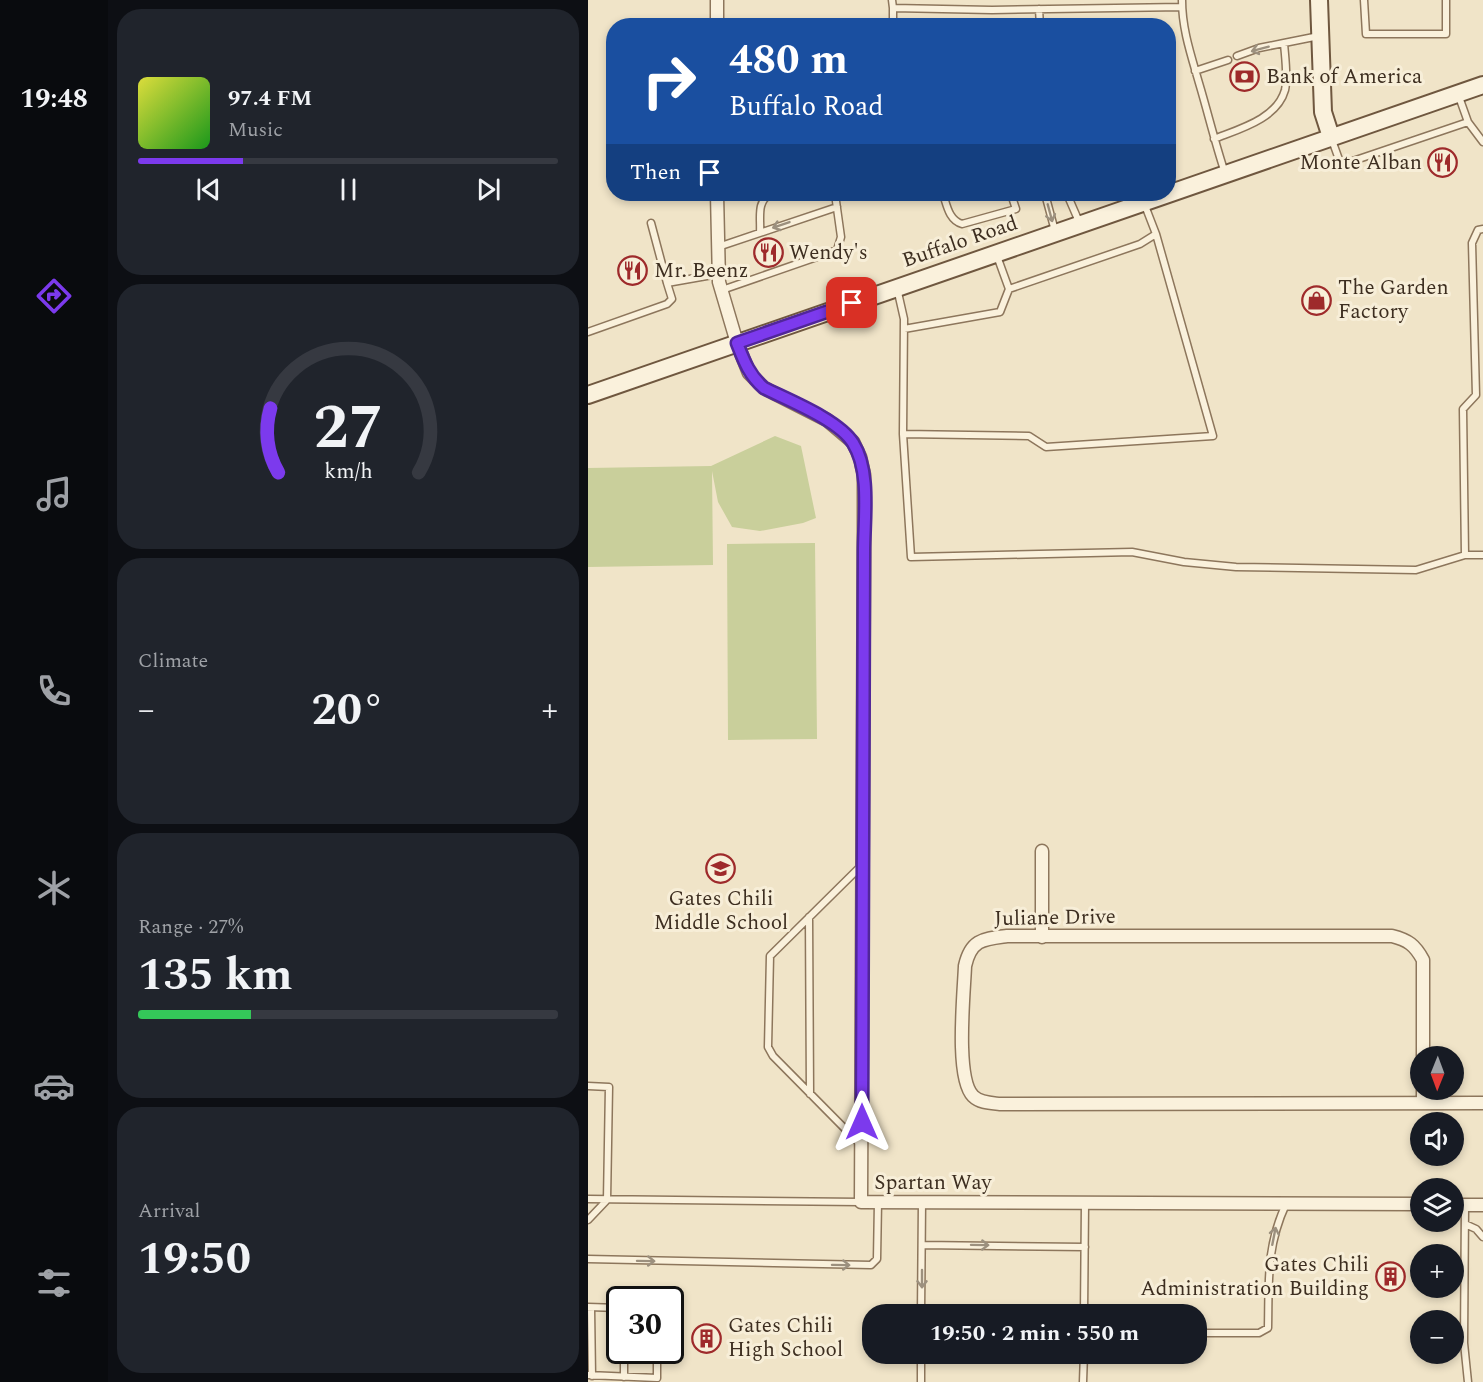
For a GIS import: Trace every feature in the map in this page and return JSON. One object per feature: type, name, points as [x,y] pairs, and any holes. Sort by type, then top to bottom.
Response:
[{"type":"main road","points":[[1319,0],[1323,112],[1331,137]]},
{"type":"main road","name":"Buffalo Road","points":[[1176,191],[1483,85]]},
{"type":"main road","name":"Buffalo Road","points":[[588,395],[1147,201]]},
{"type":"street","points":[[717,0],[717,18]]},
{"type":"street","name":"Spartan Way","points":[[717,201],[718,274],[737,343],[749,373],[764,388],[827,420],[840,430],[853,442],[862,465],[864,497],[861,1202],[1410,1204]]},
{"type":"street","points":[[1042,851],[1042,937]]},
{"type":"street","name":"Juliane Drive","points":[[1423,1046],[1422,960],[1416,948],[1406,940],[1392,936],[1007,936],[984,939],[975,945],[968,954],[965,966],[962,1064],[965,1083],[973,1097],[983,1102],[1000,1104],[1483,1103]]},
{"type":"street","points":[[1464,1205],[1483,1205]]},
{"type":"lane","points":[[892,0],[893,18]]},
{"type":"lane","points":[[991,0],[992,10]]},
{"type":"lane","points":[[1364,0],[1366,34],[1446,34],[1446,0]]},
{"type":"lane","points":[[893,8],[992,10],[1182,4],[1185,34],[1225,174]]},
{"type":"lane","points":[[1039,9],[1040,18]]},
{"type":"lane","points":[[1237,56],[1259,48],[1320,36]]},
{"type":"lane","points":[[1214,139],[1265,116],[1281,102],[1286,81],[1284,43]]},
{"type":"lane","points":[[1195,71],[1228,60]]},
{"type":"lane","points":[[1458,93],[1468,122],[1483,142]]},
{"type":"lane","points":[[1331,137],[1341,165],[1468,122]]},
{"type":"lane","points":[[760,232],[762,201]]},
{"type":"lane","points":[[721,290],[837,250],[841,237],[836,201]]},
{"type":"lane","points":[[945,201],[951,217],[956,222],[968,223],[1016,209],[1013,201]]},
{"type":"lane","points":[[1047,201],[1055,233]]},
{"type":"lane","points":[[1070,201],[1080,224]]},
{"type":"lane","points":[[903,434],[1029,436],[1046,447],[1213,436],[1156,234],[1144,202]]},
{"type":"lane","points":[[718,247],[837,207]]},
{"type":"lane","points":[[588,332],[667,304],[672,299],[651,223]]},
{"type":"lane","points":[[1465,555],[1462,409],[1476,395],[1472,243],[1478,230],[1483,229]]},
{"type":"lane","points":[[1009,289],[1140,244],[1156,234]]},
{"type":"lane","points":[[904,329],[1000,312],[1009,289],[996,254]]},
{"type":"lane","points":[[667,283],[718,274]]},
{"type":"lane","points":[[897,288],[904,319],[903,434],[911,557],[1132,552],[1184,562],[1236,567],[1416,570],[1465,555],[1483,555]]},
{"type":"lane","points":[[862,1146],[773,1056],[768,1047],[770,956],[863,864]]},
{"type":"lane","points":[[809,917],[810,1094]]},
{"type":"lane","points":[[588,1086],[609,1087],[606,1200],[588,1220]]},
{"type":"lane","points":[[588,1198],[861,1202]]},
{"type":"lane","points":[[588,1259],[872,1265],[877,1259],[878,1202]]},
{"type":"lane","points":[[921,1304],[922,1202]]},
{"type":"lane","points":[[1084,1304],[1085,1203]]},
{"type":"lane","points":[[1207,1333],[1258,1333],[1268,1328],[1268,1270],[1276,1226],[1286,1204]]},
{"type":"lane","points":[[1464,1221],[1464,1343],[1468,1382]]},
{"type":"lane","points":[[1465,1224],[1476,1229],[1483,1237]]},
{"type":"lane","points":[[922,1245],[1084,1246]]},
{"type":"lane","points":[[606,1308],[590,1308],[590,1375],[657,1378],[657,1364]]},
{"type":"lane","points":[[624,1364],[624,1377]]},
{"type":"lane","points":[[921,1364],[921,1382]]},
{"type":"lane","points":[[1083,1382],[1084,1364]]},
{"type":"green space","points":[[775,436],[801,446],[816,518],[803,523],[760,531],[732,527],[718,502],[712,471],[713,565],[588,567],[588,468],[711,466]]},
{"type":"green space","points":[[815,543],[817,739],[728,740],[727,544]]},
{"type":"place","name":"Bank of America","points":[[1245,77]]},
{"type":"place","name":"Monte Alban","points":[[1443,163]]},
{"type":"place","name":"Wendy's","points":[[768,253]]},
{"type":"place","name":"Mr. Beenz","points":[[633,271]]},
{"type":"place","name":"The Garden Factory","points":[[1317,300]]},
{"type":"place","name":"Gates Chili Middle School","points":[[721,868]]},
{"type":"place","name":"Gates Chili Administration Building","points":[[1390,1277]]},
{"type":"place","name":"Gates Chili High School","points":[[707,1338]]},
{"type":"route","points":[[852,303],[737,343],[749,373],[764,388],[827,420],[848,436],[860,457],[864,475],[862,1122]]}]
